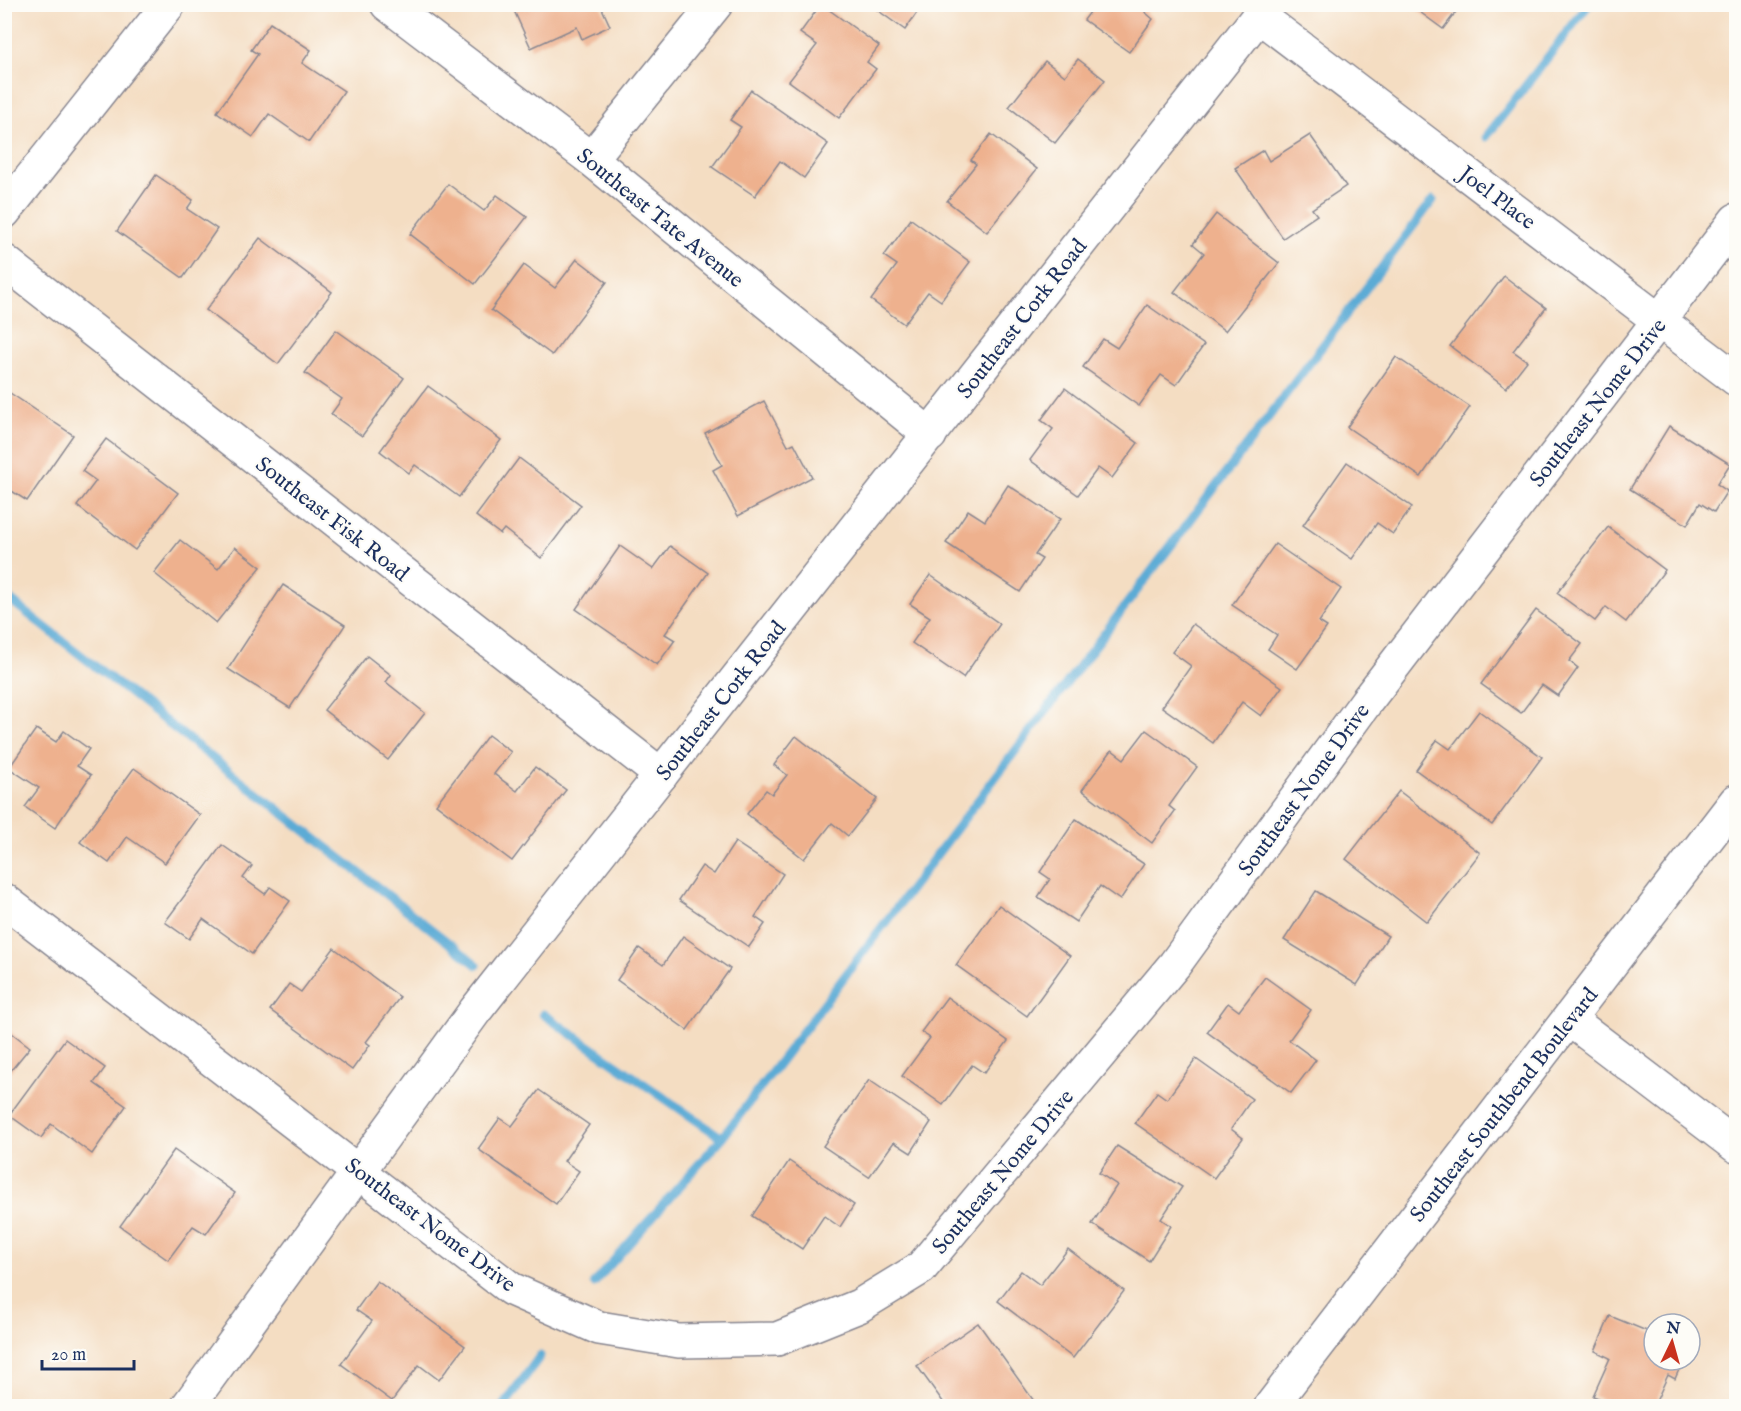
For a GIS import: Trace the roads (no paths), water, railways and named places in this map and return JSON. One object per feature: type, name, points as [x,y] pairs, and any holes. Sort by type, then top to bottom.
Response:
[{"type":"street","points":[[4,212],[170,4]]},
{"type":"street","name":"Southeast Tate Avenue","points":[[387,4],[591,159],[930,435]]},
{"type":"street","points":[[591,159],[716,4]]},
{"type":"street","name":"Joel Place","points":[[1264,10],[1737,379]]},
{"type":"street","name":"Southeast Cork Road","points":[[188,1407],[475,1011],[1264,10]]},
{"type":"street","name":"Southeast Nome Drive","points":[[4,900],[511,1288],[599,1328],[679,1341],[777,1339],[859,1306],[921,1268],[1175,964],[1366,702],[1737,220]]},
{"type":"street","name":"Southeast Fisk Road","points":[[4,261],[661,774]]},
{"type":"street","name":"Southeast Southbend Boulevard","points":[[1271,1407],[1737,801]]},
{"type":"street","points":[[1569,1019],[1737,1146]]},
{"type":"waterway","points":[[1486,137],[1589,4]]},
{"type":"waterway","points":[[594,1283],[722,1138],[1433,200]]},
{"type":"waterway","points":[[4,595],[477,965]]},
{"type":"waterway","points":[[543,1014],[722,1138]]},
{"type":"waterway","points":[[504,1406],[540,1356]]}]
